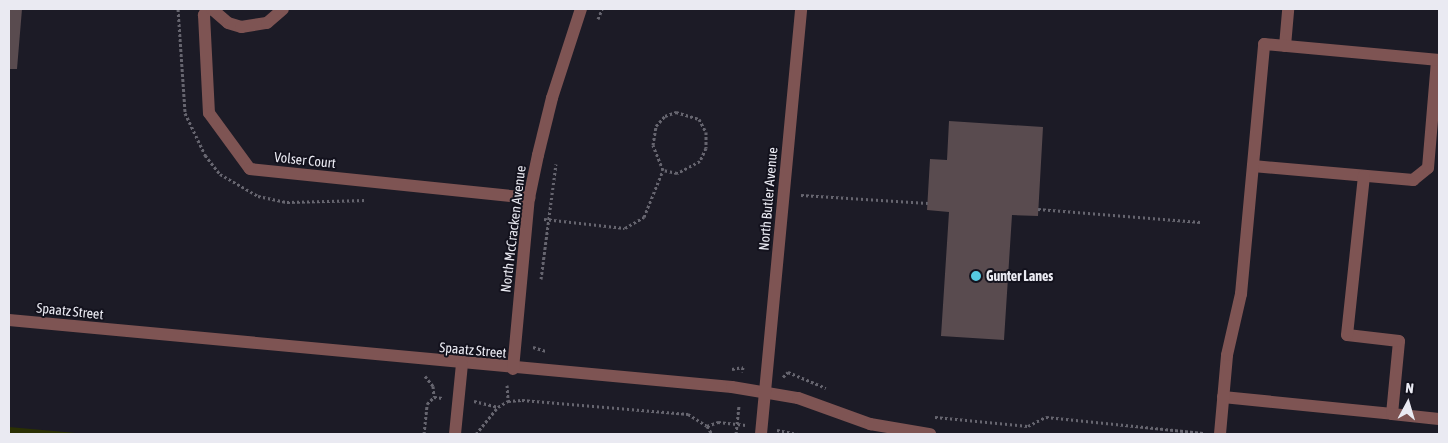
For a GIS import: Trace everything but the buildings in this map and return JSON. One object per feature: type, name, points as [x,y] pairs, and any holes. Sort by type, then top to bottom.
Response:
[{"type":"street","name":"Volser Court","points":[[207,9],[204,15],[209,113],[250,169],[529,198]]},
{"type":"street","points":[[212,9],[228,23],[240,27],[267,23],[283,9]]},
{"type":"street","name":"North McCracken Avenue","points":[[509,368],[515,344],[529,198],[552,98],[581,9]]},
{"type":"street","name":"North Butler Avenue","points":[[762,431],[801,9]]},
{"type":"street","points":[[1285,46],[1288,9]]},
{"type":"street","points":[[1220,434],[1228,355],[1241,294],[1264,44],[1438,60],[1428,168],[1413,180],[1253,166]]},
{"type":"street","points":[[1364,176],[1347,335],[1400,341],[1392,414]]},
{"type":"street","name":"Spaatz Street","points":[[9,320],[765,392],[798,398],[870,424],[930,434]]},
{"type":"street","points":[[455,434],[462,364]]},
{"type":"street","points":[[1223,397],[1439,419]]},
{"type":"path","points":[[595,26],[602,9]]},
{"type":"path","points":[[676,112],[699,119],[706,132],[706,148],[700,161],[677,173],[663,170],[656,160],[653,145],[656,126],[665,116],[676,112]]},
{"type":"path","points":[[540,284],[556,160]]},
{"type":"path","points":[[794,195],[928,203]]},
{"type":"path","points":[[1038,209],[1200,222]]},
{"type":"path","points":[[515,344],[533,347],[534,338]]},
{"type":"path","points":[[508,401],[509,368]]},
{"type":"path","points":[[765,392],[788,372],[832,391]]},
{"type":"path","points":[[415,374],[425,376],[432,386],[434,397]]},
{"type":"path","points":[[434,397],[498,407]]},
{"type":"path","points":[[424,434],[427,404],[434,397]]},
{"type":"path","points":[[476,434],[498,407],[508,401],[688,414],[707,426],[712,434]]},
{"type":"path","points":[[930,416],[1028,426],[1046,417],[1207,433]]},
{"type":"path","points":[[707,426],[718,422],[762,431],[798,434]]},
{"type":"green space","points":[[9,427],[87,434],[9,434]]},
{"type":"place","name":"Gunter Lanes","points":[[976,276]]}]
